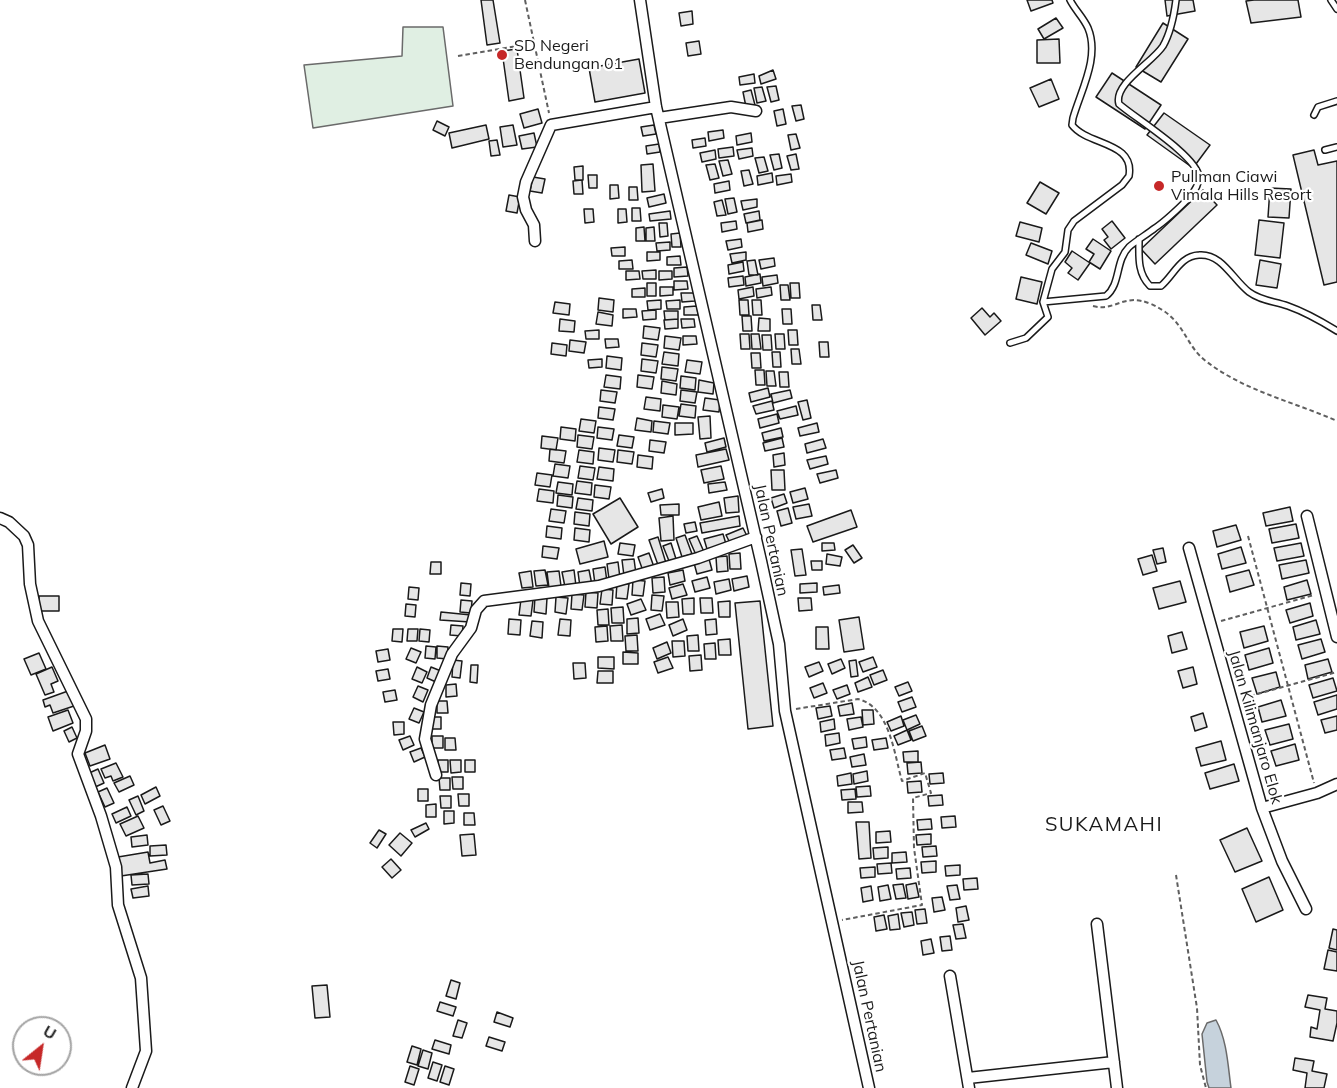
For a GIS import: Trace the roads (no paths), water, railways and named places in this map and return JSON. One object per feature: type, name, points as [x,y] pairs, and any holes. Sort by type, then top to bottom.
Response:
[{"type":"street","name":"Jalan Pertanian","points":[[640,0],[656,107],[756,537],[779,644],[785,711],[869,1088]]},
{"type":"street","points":[[535,241],[534,225],[526,210],[523,197],[526,182],[551,125],[656,107]]},
{"type":"street","points":[[659,118],[731,107],[756,111]]},
{"type":"street","points":[[1307,516],[1337,637]]},
{"type":"street","points":[[0,518],[9,522],[24,536],[28,545],[30,584],[38,621],[86,719],[86,731],[78,754],[101,816],[116,867],[118,905],[141,978],[146,1051],[132,1088]]},
{"type":"street","points":[[436,775],[425,739],[430,705],[452,654],[471,628],[476,610],[484,601],[599,586],[698,558],[756,537]]},
{"type":"street","name":"Jalan Kilimanjaro Elok","points":[[1189,548],[1262,808],[1282,861],[1306,909]]},
{"type":"street","points":[[1262,808],[1317,793],[1337,784]]},
{"type":"street","points":[[1097,924],[1117,1088]]},
{"type":"street","points":[[950,976],[968,1083],[1114,1062]]},
{"type":"lane","points":[[1010,343],[1026,338],[1048,317],[1042,302],[1052,269],[1065,252],[1068,230],[1074,221],[1122,185],[1129,176],[1128,161],[1120,151],[1077,132],[1072,125],[1092,59],[1092,46],[1087,26],[1070,0]]},
{"type":"lane","points":[[1042,302],[1103,297],[1112,291],[1124,254],[1190,197],[1198,184],[1199,175],[1194,167],[1167,139],[1119,104],[1117,99],[1127,81],[1163,46],[1172,26],[1176,0]]},
{"type":"lane","points":[[1331,0],[1337,9]]},
{"type":"lane","points":[[1314,115],[1318,107],[1337,102]]},
{"type":"lane","points":[[1325,150],[1337,147]]},
{"type":"lane","points":[[1139,239],[1140,268],[1143,278],[1150,286],[1161,286],[1180,264],[1190,256],[1201,254],[1218,260],[1254,296],[1295,308],[1319,319],[1337,331]]},
{"type":"place","name":"SD Negeri Bendungan 01","points":[[502,55]]},
{"type":"place","name":"Pullman Ciawi Vimala Hills Resort","points":[[1159,186]]},
{"type":"district","name":"SUKAMAHI","points":[[1104,825]]}]
